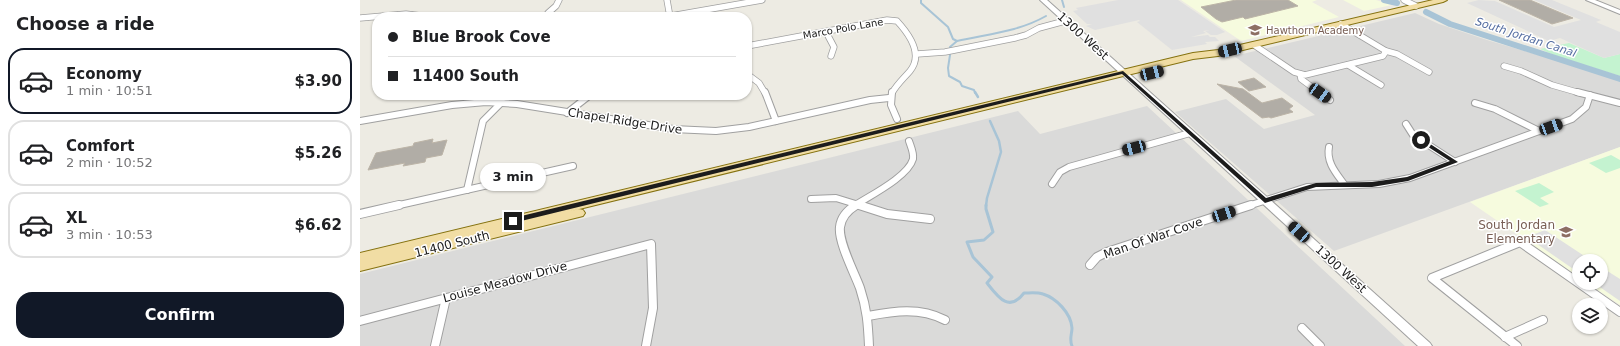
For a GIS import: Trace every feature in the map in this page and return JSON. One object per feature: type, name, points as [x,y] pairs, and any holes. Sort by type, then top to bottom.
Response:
[{"type":"main road","name":"11400 South","points":[[360,258],[1126,75],[1199,61],[1218,53],[1443,0]]},
{"type":"main road","name":"11400 South","points":[[360,266],[1126,75]]},
{"type":"street","points":[[549,12],[556,6],[559,0]]},
{"type":"street","points":[[667,0],[668,12]]},
{"type":"street","points":[[696,12],[762,0]]},
{"type":"street","name":"1300 West","points":[[1042,0],[1426,346]]},
{"type":"street","points":[[1404,0],[1416,6]]},
{"type":"street","points":[[1589,0],[1620,12]]},
{"type":"street","points":[[360,18],[372,17]]},
{"type":"street","name":"Marco Polo Lane","points":[[752,45],[887,20],[894,20],[899,23],[914,44],[917,54]]},
{"type":"street","points":[[897,119],[891,109],[889,98],[894,86],[915,64],[917,54],[945,52],[1015,38],[1026,35],[1039,28],[1065,21]]},
{"type":"street","points":[[1341,24],[1386,51],[1398,54],[1429,72]]},
{"type":"street","points":[[826,32],[835,48],[831,56]]},
{"type":"street","points":[[1254,45],[1294,72],[1309,75],[1382,56],[1386,51]]},
{"type":"street","points":[[1348,65],[1381,85]]},
{"type":"street","points":[[1504,66],[1521,71],[1552,84],[1620,103]]},
{"type":"street","points":[[1300,74],[1301,80],[1330,100]]},
{"type":"street","points":[[752,77],[764,88],[776,121]]},
{"type":"street","name":"Man Of War Cove","points":[[1090,265],[1097,257],[1107,252],[1307,187],[1344,184],[1372,184],[1408,179],[1563,122],[1581,112],[1589,102],[1590,95]]},
{"type":"street","name":"Chapel Ridge Drive","points":[[360,121],[452,104],[502,102],[673,129],[701,132],[732,130],[870,100],[889,98]]},
{"type":"street","points":[[567,112],[583,100]]},
{"type":"street","points":[[467,190],[483,121],[502,102]]},
{"type":"street","points":[[1475,103],[1495,109],[1539,131]]},
{"type":"street","points":[[1406,124],[1413,135],[1455,162]]},
{"type":"street","points":[[1052,184],[1060,172],[1069,167],[1190,133]]},
{"type":"street","points":[[869,346],[868,316],[840,233],[843,218],[850,209],[901,175],[908,168],[914,155],[909,141]]},
{"type":"street","points":[[1330,147],[1327,152],[1328,158],[1344,184]]},
{"type":"street","points":[[360,214],[573,166]]},
{"type":"street","points":[[811,199],[836,198],[887,214],[930,219]]},
{"type":"street","points":[[1517,346],[1432,278],[1520,242],[1620,312]]},
{"type":"street","name":"Louise Meadow Drive","points":[[360,321],[651,244],[653,312],[646,346]]},
{"type":"street","points":[[435,346],[446,298]]},
{"type":"street","points":[[868,316],[886,313],[925,311],[936,314],[945,320]]},
{"type":"street","points":[[1505,337],[1543,320]]},
{"type":"street","points":[[1302,328],[1320,346]]},
{"type":"shaded area","points":[[1118,0],[1178,0],[1225,32],[1217,35],[1211,35],[1205,31],[1209,30],[1203,31],[1206,33],[1191,37],[1208,35],[1210,37],[1215,37],[1219,41],[1205,42],[1207,44],[1172,50],[1137,22],[1140,21],[1139,20],[1095,30],[1086,26],[1092,24],[1087,24],[1073,11],[1078,10],[1076,8]]},
{"type":"shaded area","name":"Hawthorn Academy","points":[[1181,0],[1317,0],[1312,2],[1339,17],[1241,41]]},
{"type":"shaded area","name":"Hawthorn Academy","points":[[1343,0],[1376,0],[1392,5],[1364,11]]},
{"type":"shaded area","points":[[1479,0],[1495,1],[1554,27],[1581,20],[1534,0],[1552,0],[1601,20],[1596,22],[1620,32],[1620,54],[1604,58],[1560,38],[1549,41],[1467,3]]},
{"type":"shaded area","points":[[1415,13],[1439,24],[1487,40],[1620,79],[1620,147],[1334,251],[1175,112],[1226,99],[1264,129],[1315,115],[1234,56]]},
{"type":"shaded area","points":[[1147,106],[1405,346],[360,346],[360,274],[1018,111],[1040,134]]},
{"type":"shaded area","name":"South Jordan Elementary","points":[[1620,147],[1620,305],[1598,290],[1608,290],[1608,254],[1572,254],[1572,272],[1470,202]]},
{"type":"shaded area","points":[[1545,230],[1581,254],[1572,254],[1572,268],[1527,237]]},
{"type":"shaded area","points":[[1608,271],[1620,279],[1620,301],[1604,290],[1608,290]]},
{"type":"green space","points":[[1569,43],[1604,58],[1620,54],[1620,76],[1556,56],[1540,49]]},
{"type":"green space","points":[[1611,155],[1620,160],[1620,168],[1606,173],[1589,163]]},
{"type":"green space","points":[[1539,183],[1554,192],[1540,198],[1549,204],[1540,207],[1515,191]]},
{"type":"building","name":"Hawthorn Academy","points":[[1236,0],[1288,0],[1298,6],[1245,19],[1243,17],[1222,22],[1201,7]]},
{"type":"building","points":[[1499,0],[1530,0],[1573,18],[1552,24]]},
{"type":"building","points":[[1254,78],[1266,87],[1249,91],[1238,82]]},
{"type":"building","points":[[1217,84],[1243,89],[1262,103],[1282,98],[1293,106],[1289,109],[1293,112],[1271,118],[1262,118]]},
{"type":"building","points":[[433,139],[432,143],[447,140],[442,155],[426,158],[425,162],[403,166],[405,163],[368,170],[376,153],[413,146],[414,143]]},
{"type":"waterway","points":[[921,0],[921,3],[948,27],[953,39],[957,41]]},
{"type":"waterway","points":[[1062,0],[1064,7]]},
{"type":"waterway","name":"South Jordan Canal","points":[[1384,0],[1397,3]]},
{"type":"waterway","name":"South Jordan Canal","points":[[1426,12],[1450,24],[1620,79]]},
{"type":"waterway","points":[[957,41],[1024,26],[1046,16]]},
{"type":"waterway","points":[[950,47],[957,41]]},
{"type":"waterway","points":[[950,55],[948,68],[949,76],[960,82],[962,86],[974,90],[975,93]]},
{"type":"waterway","points":[[975,92],[978,97]]},
{"type":"waterway","points":[[986,206],[1001,152],[999,141],[990,121]]},
{"type":"waterway","points":[[986,206],[993,232],[984,240],[967,242],[973,257],[992,277],[987,283],[1004,301],[1013,302],[1019,299],[1024,293],[1041,293],[1053,299],[1062,307],[1069,317],[1072,328],[1072,346]]},
{"type":"place","name":"Hawthorn Academy","points":[[1255,30]]},
{"type":"place","name":"South Jordan Elementary","points":[[1566,232]]},
{"type":"route","points":[[513,221],[1123,73],[1265,201],[1299,189],[1316,185],[1372,184],[1408,179],[1455,162],[1421,140]]}]
